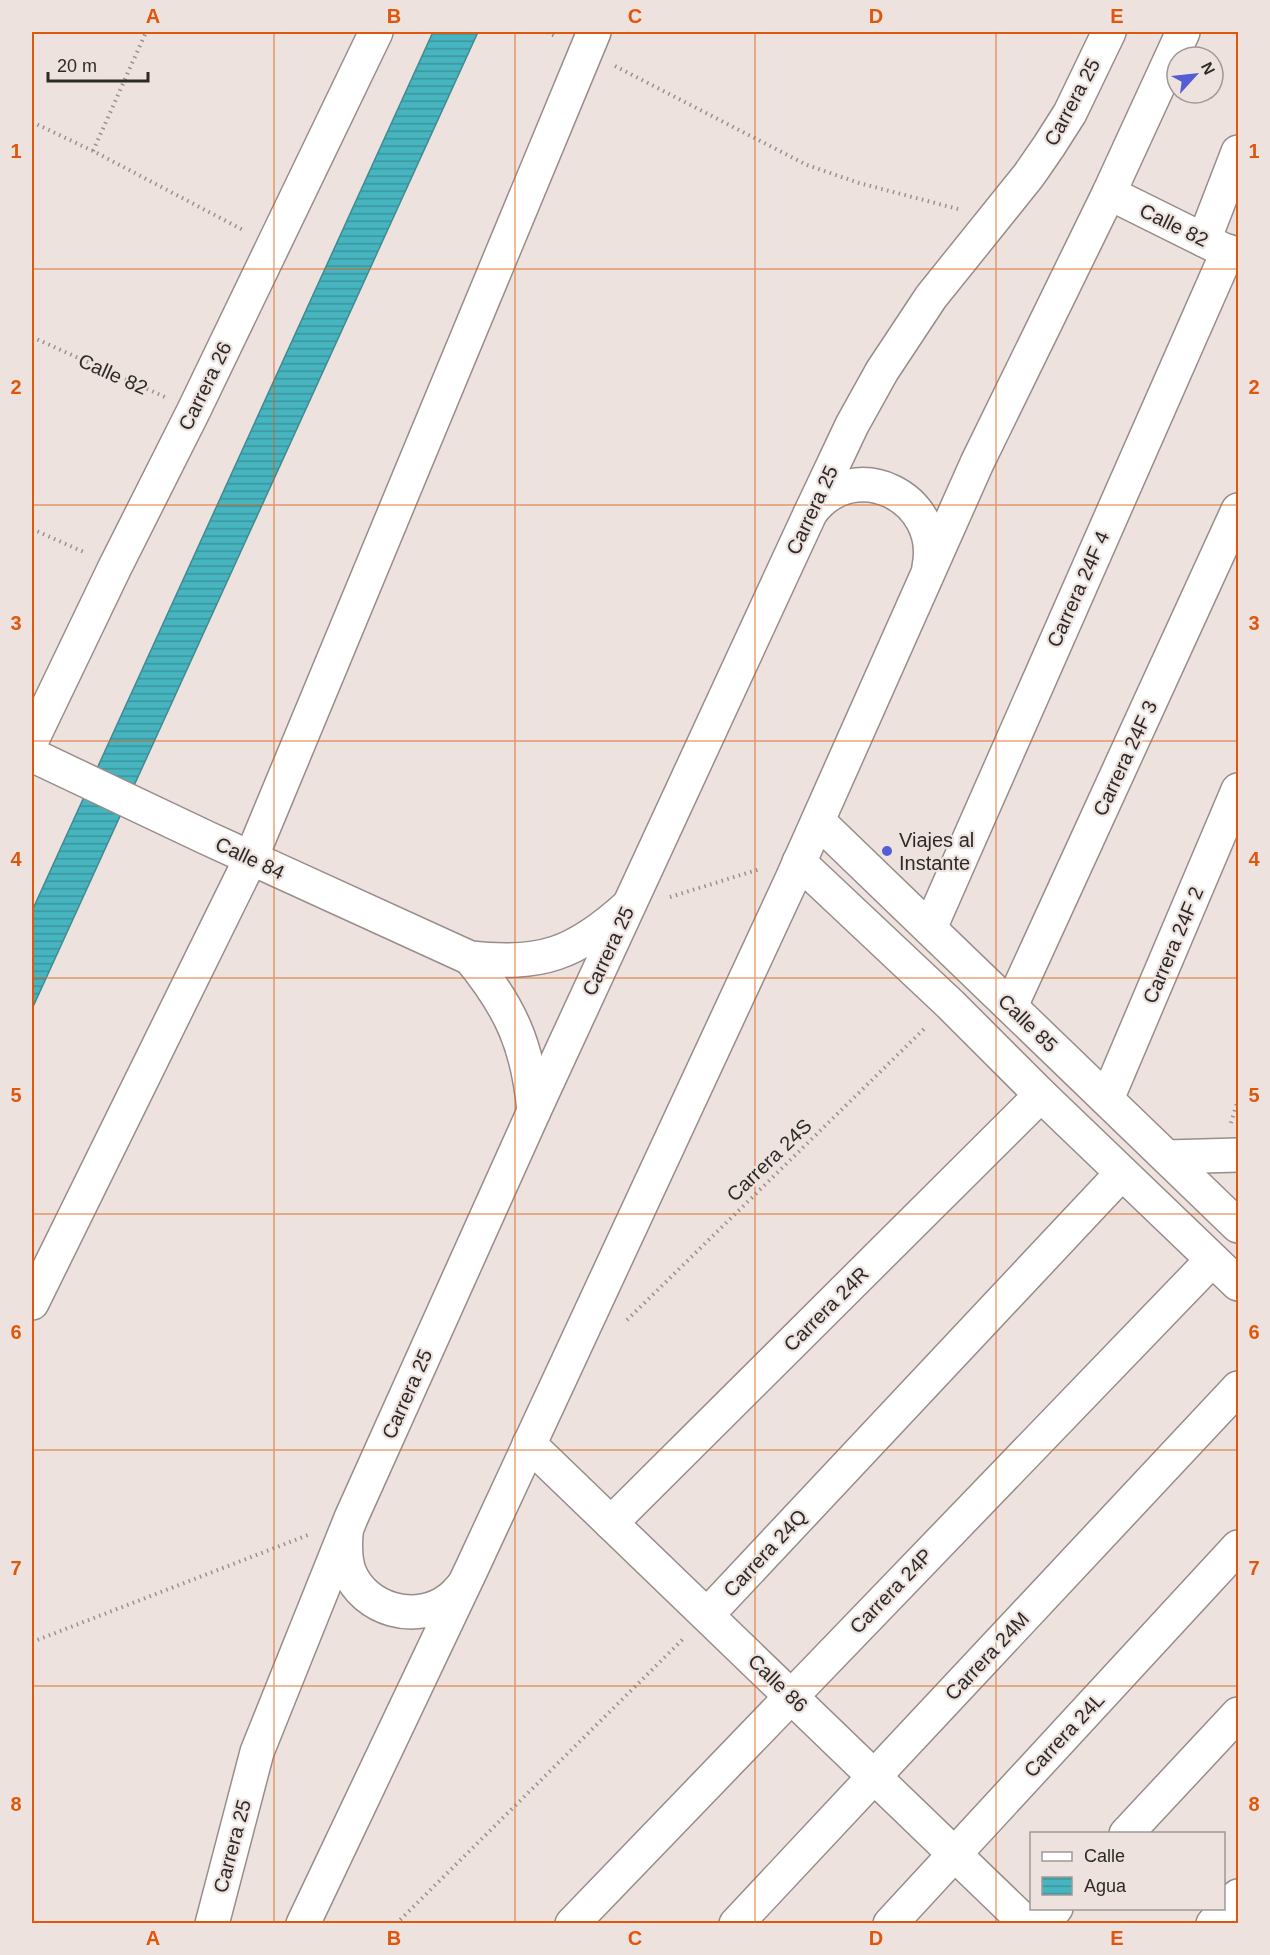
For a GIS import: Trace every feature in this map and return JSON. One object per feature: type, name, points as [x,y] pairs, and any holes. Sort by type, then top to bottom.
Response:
[{"type":"street","name":"Carrera 26","points":[[32,740],[376,32]]},
{"type":"street","name":"Carrera 25","points":[[212,1923],[257,1752],[351,1518],[534,1111],[852,425],[882,371],[931,297],[1029,175],[1070,113],[1109,32]]},
{"type":"street","points":[[303,1923],[472,1568],[818,821],[977,464],[1109,193],[1183,32]]},
{"type":"street","points":[[32,1303],[251,858],[590,42]]},
{"type":"street","name":"Carrera 24F 4","points":[[930,928],[1223,249],[1239,152]]},
{"type":"street","name":"Calle 82","points":[[1109,193],[1223,249]]},
{"type":"street","points":[[809,516],[826,497],[848,487],[872,485],[896,493],[915,508],[927,529],[932,554],[926,578]]},
{"type":"street","name":"Carrera 24F 3","points":[[1011,1006],[1239,510]]},
{"type":"street","name":"Calle 84","points":[[32,755],[470,958],[504,962],[539,958],[561,951],[602,930],[628,906]]},
{"type":"street","name":"Carrera 24F 2","points":[[1107,1099],[1239,790]]},
{"type":"street","name":"Calle 85","points":[[818,821],[1239,1226]]},
{"type":"street","points":[[799,862],[950,1004],[1041,1095],[1239,1284]]},
{"type":"street","name":"Calle 84","points":[[470,958],[492,984],[509,1013],[522,1044],[531,1077],[534,1111]]},
{"type":"street","name":"Carrera 24R","points":[[611,1523],[1041,1095]]},
{"type":"street","points":[[1167,1157],[1239,1155]]},
{"type":"street","name":"Carrera 24Q","points":[[707,1615],[1122,1173]]},
{"type":"street","name":"Carrera 24P","points":[[572,1923],[1212,1260]]},
{"type":"street","name":"Carrera 24M","points":[[736,1923],[1239,1388]]},
{"type":"street","name":"Calle 86","points":[[529,1443],[1027,1923]]},
{"type":"street","points":[[351,1518],[346,1532],[345,1551],[350,1571],[359,1588],[374,1602],[392,1610],[412,1613],[431,1609],[449,1600],[463,1586],[472,1568]]},
{"type":"street","name":"Carrera 24L","points":[[890,1923],[1239,1547]]},
{"type":"street","points":[[1127,1832],[1239,1714]]},
{"type":"street","points":[[1213,1923],[1239,1896]]},
{"type":"street","points":[[1042,1923],[1054,1910]]},
{"type":"path","points":[[93,151],[146,32]]},
{"type":"path","points":[[547,32],[590,42],[807,165],[859,183],[995,218]]},
{"type":"path","points":[[32,122],[93,151],[272,245]]},
{"type":"path","name":"Calle 82","points":[[32,337],[194,410]]},
{"type":"path","points":[[32,529],[115,567]]},
{"type":"path","points":[[660,900],[761,869]]},
{"type":"path","name":"Carrera 24S","points":[[626,1320],[950,1004]]},
{"type":"path","points":[[32,1642],[351,1518]]},
{"type":"path","points":[[396,1923],[707,1615]]},
{"type":"water","points":[[433,32],[478,32],[32,1009],[32,911]]},
{"type":"place","name":"Viajes al Instante","points":[[887,851]]}]
